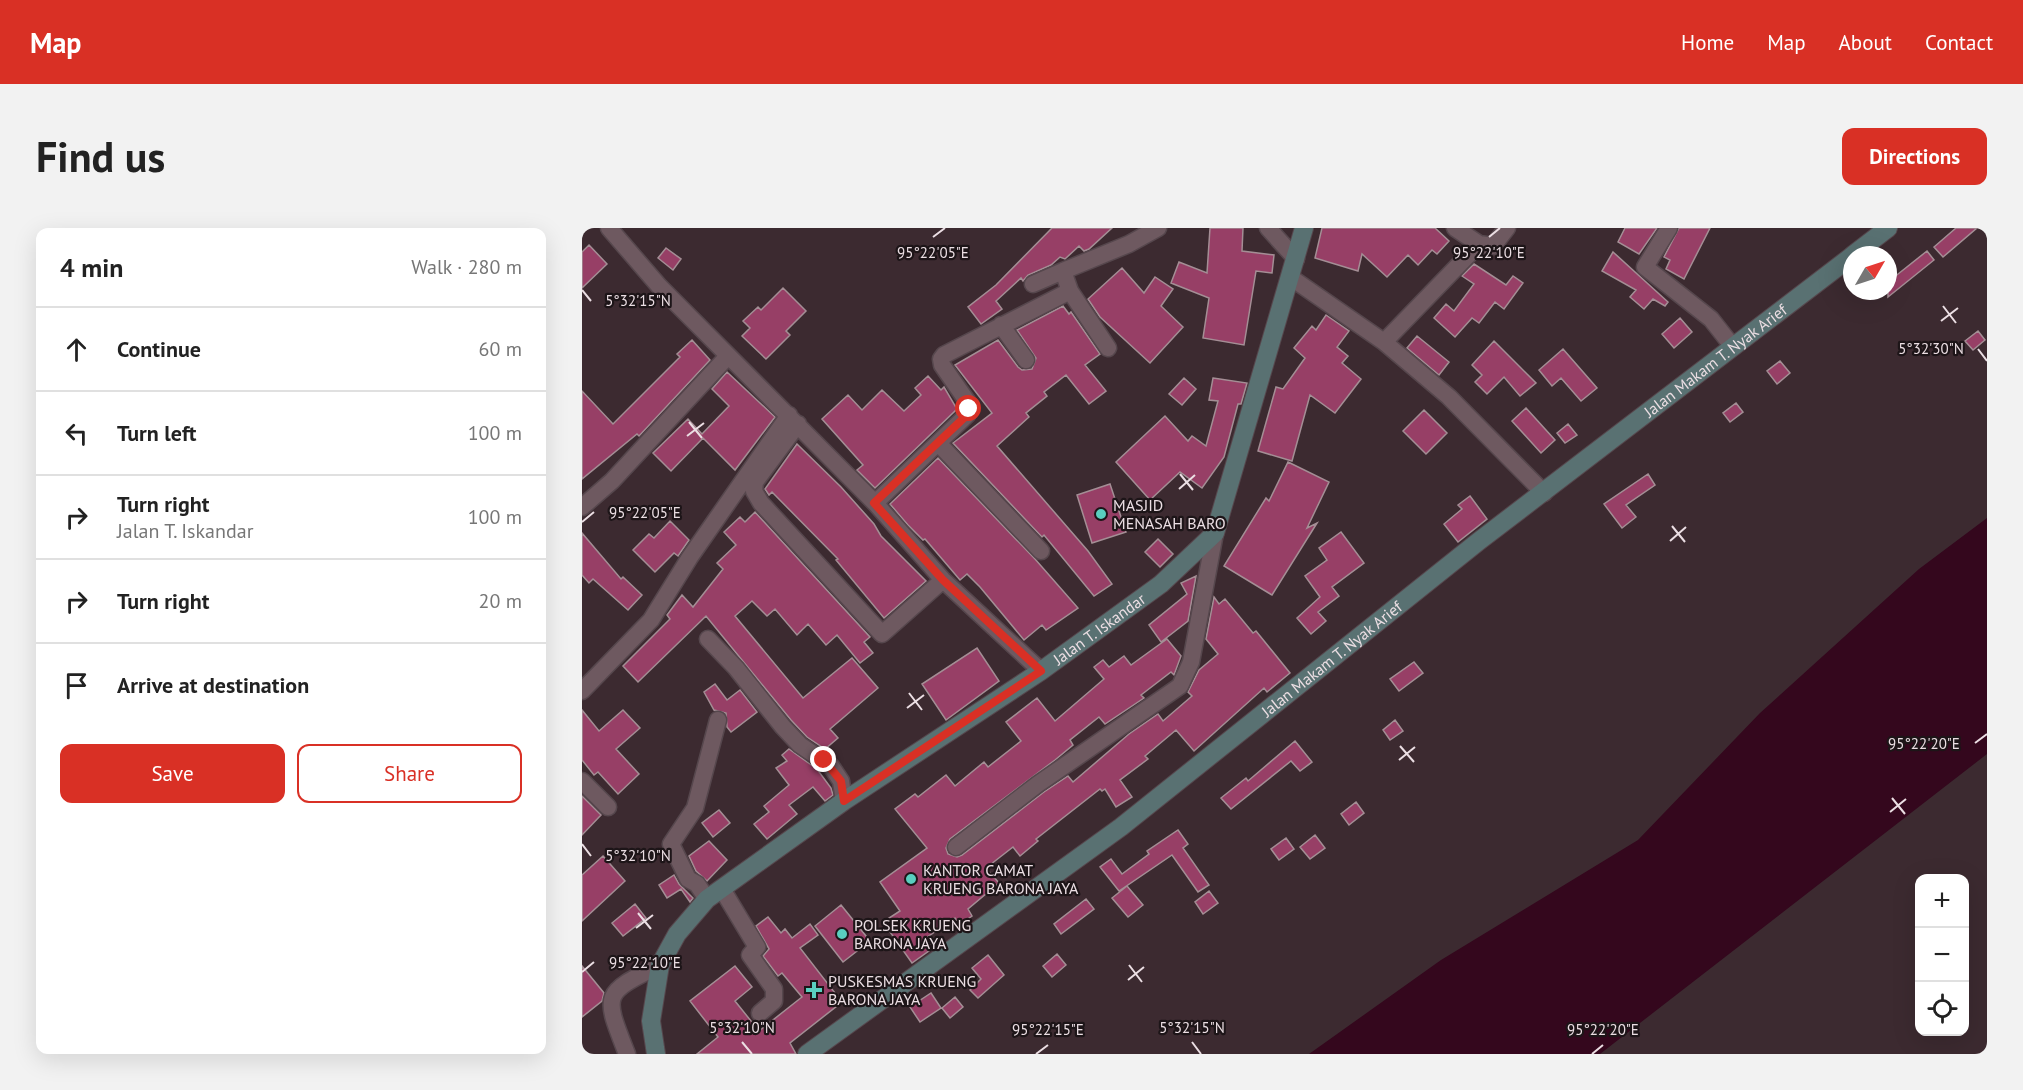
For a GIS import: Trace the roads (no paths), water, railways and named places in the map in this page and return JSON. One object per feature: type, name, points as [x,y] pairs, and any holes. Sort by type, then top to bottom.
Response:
[{"type":"street","points":[[609,228],[659,286],[793,419],[874,503],[943,580],[1041,671]]},
{"type":"street","points":[[1268,228],[1296,258]]},
{"type":"street","points":[[956,847],[1038,784],[1180,686],[1191,662],[1215,533],[1304,228]]},
{"type":"street","points":[[1455,228],[1479,244],[1493,246],[1507,228]]},
{"type":"street","points":[[1669,228],[1645,267],[1712,320],[1733,347]]},
{"type":"street","name":"Jalan Makam T. Nyak Arief","points":[[1864,246],[1888,228]]},
{"type":"street","points":[[1033,284],[1152,229]]},
{"type":"street","points":[[1384,342],[1479,244]]},
{"type":"street","name":"Jalan Makam T. Nyak Arief","points":[[807,1054],[1121,827],[1479,541],[1843,262]]},
{"type":"street","points":[[1063,271],[1070,291],[1108,348]]},
{"type":"street","points":[[1290,277],[1384,342],[1449,397],[1544,493]]},
{"type":"street","points":[[874,503],[939,444],[967,415],[969,404],[941,359],[948,352],[1070,291]]},
{"type":"street","points":[[1001,325],[1026,360]]},
{"type":"street","points":[[582,507],[612,481],[728,356]]},
{"type":"street","points":[[793,419],[755,482],[754,491],[761,503],[882,634],[943,580]]},
{"type":"street","points":[[582,692],[651,620],[690,557],[793,419]]},
{"type":"street","points":[[939,444],[1041,551]]},
{"type":"street","name":"Jalan T. Iskandar","points":[[656,1054],[651,1021],[660,965],[677,934],[707,899],[844,801],[1041,671],[1161,584],[1215,533]]},
{"type":"street","points":[[708,639],[736,668],[783,728],[800,745],[831,766],[841,781],[844,801]]},
{"type":"street","points":[[707,899],[697,884],[688,879],[670,844],[695,808],[718,720]]},
{"type":"street","points":[[582,781],[608,807]]},
{"type":"street","points":[[722,889],[757,947],[750,955],[774,989],[774,1000],[760,1013]]},
{"type":"street","points":[[627,1054],[610,1004],[611,996],[622,984],[660,965]]},
{"type":"place","name":"MASJID MENASAH BARO","points":[[1101,514]]},
{"type":"place","name":"KANTOR CAMAT KRUENG BARONA JAYA","points":[[911,879]]},
{"type":"place","name":"POLSEK KRUENG BARONA JAYA","points":[[842,934]]},
{"type":"place","name":"PUSKESMAS KRUENG BARONA JAYA","points":[[814,990]]}]
